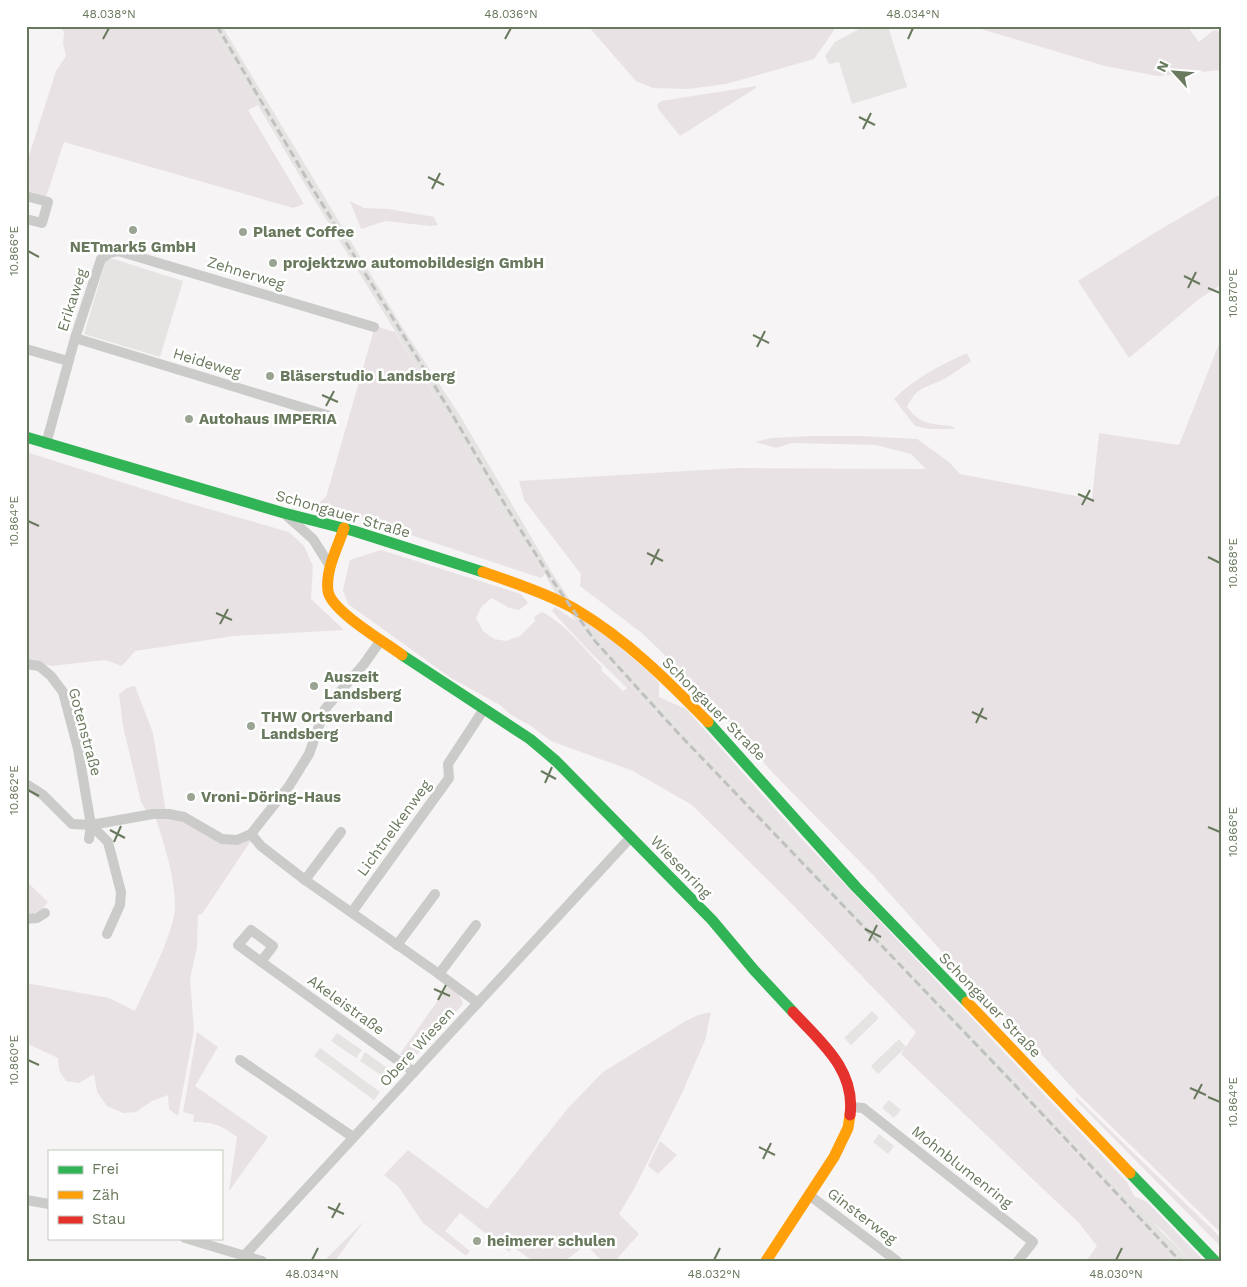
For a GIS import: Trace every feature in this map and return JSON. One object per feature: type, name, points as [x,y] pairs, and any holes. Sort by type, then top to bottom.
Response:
[{"type":"main road","name":"Schongauer Straße","points":[[26,437],[284,513],[344,528],[488,574],[573,608],[624,642],[669,682],[720,735],[856,887],[1215,1261]]},
{"type":"main road","name":"Wiesenring","points":[[344,528],[330,566],[328,592],[338,609],[530,739],[549,755],[712,920],[754,970],[831,1053],[843,1070],[849,1086],[851,1107],[848,1128],[834,1157],[766,1261]]},
{"type":"street","points":[[26,196],[48,202],[42,223],[26,219]]},
{"type":"street","name":"Zehnerweg","points":[[108,252],[118,251],[374,327]]},
{"type":"street","name":"Erikaweg","points":[[46,444],[75,338],[101,259],[108,252]]},
{"type":"street","name":"Heideweg","points":[[75,338],[330,416]]},
{"type":"street","points":[[26,349],[68,361]]},
{"type":"street","points":[[284,513],[313,539],[330,566]]},
{"type":"street","points":[[26,784],[43,795],[72,824],[91,825],[153,814],[169,814],[184,817],[222,839],[237,840],[251,834],[289,786],[309,754],[325,709],[382,640]]},
{"type":"street","name":"Gotenstraße","points":[[26,664],[38,666],[45,671],[63,692],[78,749],[91,825],[89,839]]},
{"type":"street","name":"Lichtnelkenweg","points":[[352,912],[449,778],[448,764],[484,709]]},
{"type":"street","points":[[91,825],[108,842],[120,892],[120,905],[107,934]]},
{"type":"street","points":[[305,880],[341,832]]},
{"type":"street","points":[[251,834],[261,846],[305,880],[478,1003]]},
{"type":"street","name":"Obere Wiesen","points":[[245,1255],[631,837]]},
{"type":"street","points":[[397,945],[435,894]]},
{"type":"street","points":[[26,919],[37,918],[45,914]]},
{"type":"street","points":[[439,974],[476,925]]},
{"type":"street","name":"Akeleistraße","points":[[261,962],[414,1072]]},
{"type":"street","points":[[240,1060],[353,1137]]},
{"type":"street","name":"Mohnblumenring","points":[[851,1107],[863,1108],[1033,1242],[1018,1261]]},
{"type":"street","name":"Ginsterweg","points":[[809,1195],[897,1261]]},
{"type":"street","points":[[26,1200],[48,1204]]},
{"type":"street","points":[[192,1240],[262,1261]]},
{"type":"shaded area","points":[[59,26],[211,26],[258,105],[248,110],[304,204],[293,208],[64,142],[46,197],[26,190],[26,165],[56,71],[66,56],[63,44],[64,32]]},
{"type":"shaded area","points":[[211,26],[222,26],[404,330],[459,414],[570,600],[626,670],[744,796],[811,864],[1124,1194],[1191,1261],[1175,1261],[1121,1200],[626,681],[576,621],[555,593],[545,574],[500,509],[449,419],[304,183]]},
{"type":"shaded area","points":[[588,26],[837,26],[814,59],[726,84],[688,89],[653,88],[636,81]]},
{"type":"shaded area","points":[[865,26],[888,26],[907,87],[852,104],[839,62],[829,64],[825,56],[835,42]]},
{"type":"shaded area","points":[[971,26],[1187,26],[1199,42],[1214,30],[1221,32],[1221,70],[1157,76],[1105,66]]},
{"type":"shaded area","points":[[756,86],[756,88],[680,136],[657,105],[661,101]]},
{"type":"shaded area","points":[[1221,194],[1221,285],[1199,299],[1129,358],[1078,281]]},
{"type":"shaded area","points":[[350,201],[364,208],[389,209],[434,217],[438,225],[430,226],[385,221],[361,229]]},
{"type":"shaded area","points":[[107,257],[183,281],[160,357],[84,334]]},
{"type":"shaded area","points":[[375,326],[395,332],[449,419],[500,509],[545,574],[541,578],[317,504],[326,497]]},
{"type":"shaded area","points":[[1221,339],[1221,1233],[1079,1095],[1019,1030],[978,992],[873,875],[773,773],[682,672],[643,634],[580,586],[581,574],[524,500],[519,481],[737,468],[926,469],[911,454],[876,445],[792,443],[776,448],[755,442],[771,438],[862,436],[917,439],[949,462],[960,474],[1092,499],[1099,433],[1179,445]]},
{"type":"shaded area","points":[[967,353],[971,361],[944,379],[918,391],[907,407],[922,420],[932,424],[952,426],[955,429],[929,429],[915,426],[894,399],[919,378]]},
{"type":"shaded area","points":[[26,452],[188,503],[289,532],[304,546],[313,566],[311,599],[344,630],[234,636],[135,651],[122,666],[105,660],[51,666],[26,659]]},
{"type":"shaded area","points":[[381,550],[521,594],[528,603],[519,610],[509,608],[492,598],[482,606],[476,618],[483,631],[494,639],[506,641],[520,636],[535,621],[534,617],[542,612],[567,630],[602,667],[601,670],[623,691],[627,688],[552,611],[555,607],[576,621],[626,681],[1121,1200],[1175,1261],[1086,1261],[1097,1246],[1079,1223],[901,1054],[916,1032],[788,900],[692,805],[633,771],[551,741],[531,726],[511,715],[500,705],[451,678],[348,604],[343,590],[350,560]]},
{"type":"shaded area","points":[[586,623],[609,638],[651,674],[659,683],[659,697],[686,709],[800,837],[1127,1182],[1134,1196],[1147,1202],[1204,1261],[1191,1261],[1163,1231],[1147,1218],[744,796],[626,670]]},
{"type":"shaded area","points":[[135,686],[153,733],[166,812],[148,813],[141,802],[123,726],[119,694],[127,688]]},
{"type":"shaded area","points":[[155,816],[183,819],[215,838],[252,839],[202,914],[198,915],[197,947],[190,979],[194,1030],[178,1116],[169,1109],[168,1095],[152,1101],[136,1112],[123,1113],[107,1106],[97,1092],[94,1074],[79,1083],[66,1081],[59,1070],[58,1058],[28,1044],[26,1049],[26,983],[109,998],[135,1011],[166,942],[174,914],[175,903],[171,870]]},
{"type":"shaded area","points":[[26,881],[48,902],[41,910],[26,916]]},
{"type":"shaded area","points":[[448,986],[457,993],[463,1004],[411,1061],[400,1054]]},
{"type":"shaded area","points":[[872,1011],[879,1018],[851,1045],[844,1038]]},
{"type":"shaded area","points":[[711,1012],[705,1040],[683,1091],[634,1189],[619,1214],[639,1234],[615,1261],[602,1261],[586,1245],[565,1261],[533,1261],[513,1247],[509,1252],[460,1213],[445,1231],[470,1251],[466,1256],[423,1223],[398,1186],[384,1175],[408,1150],[487,1209],[569,1107],[603,1072],[684,1022],[698,1015]]},
{"type":"shaded area","points":[[197,1032],[218,1047],[195,1086],[268,1137],[229,1191],[237,1137],[216,1125],[193,1122],[194,1115],[183,1112]]},
{"type":"shaded area","points":[[337,1033],[362,1050],[356,1058],[331,1041]]},
{"type":"shaded area","points":[[899,1039],[906,1047],[878,1074],[871,1066]]},
{"type":"shaded area","points":[[320,1048],[380,1092],[374,1100],[314,1056]]},
{"type":"shaded area","points":[[365,1052],[393,1072],[388,1080],[360,1061]]},
{"type":"shaded area","points":[[1077,1098],[1221,1238],[1221,1247],[1075,1099]]},
{"type":"shaded area","points":[[889,1100],[901,1110],[894,1118],[882,1108]]},
{"type":"shaded area","points":[[879,1134],[894,1146],[888,1154],[873,1142]]},
{"type":"shaded area","points":[[660,1141],[677,1155],[658,1174],[648,1166]]},
{"type":"shaded area","points":[[364,1221],[335,1261],[324,1261]]},
{"type":"railway","points":[[217,26],[308,181],[452,414],[507,508],[550,577],[595,641],[678,733],[1014,1084],[1180,1261]]},
{"type":"traffic: fast","points":[[26,437],[284,513],[354,531],[483,572]]},
{"type":"traffic: fast","points":[[402,655],[530,739],[556,761],[712,920],[754,970],[793,1012]]},
{"type":"traffic: fast","points":[[708,722],[856,887],[967,1002]]},
{"type":"traffic: fast","points":[[1130,1173],[1215,1261]]},
{"type":"traffic: slow","points":[[344,528],[328,575],[328,591],[331,599],[348,617],[402,655]]},
{"type":"traffic: slow","points":[[483,572],[554,599],[594,621],[612,633],[645,661],[708,722]]},
{"type":"traffic: slow","points":[[967,1002],[1130,1173]]},
{"type":"traffic: slow","points":[[766,1261],[834,1157],[848,1128],[850,1115]]},
{"type":"traffic: jam","points":[[793,1012],[825,1046],[842,1071],[848,1084],[850,1115]]},
{"type":"place","name":"NETmark5 GmbH","points":[[133,230]]},
{"type":"place","name":"Planet Coffee","points":[[243,232]]},
{"type":"place","name":"projektzwo automobildesign GmbH","points":[[273,263]]},
{"type":"place","name":"Bläserstudio Landsberg","points":[[270,376]]},
{"type":"place","name":"Autohaus IMPERIA","points":[[189,419]]},
{"type":"place","name":"Auszeit Landsberg","points":[[314,686]]},
{"type":"place","name":"THW Ortsverband Landsberg","points":[[251,726]]},
{"type":"place","name":"Vroni-Döring-Haus","points":[[191,797]]},
{"type":"place","name":"heimerer schulen","points":[[477,1241]]}]
